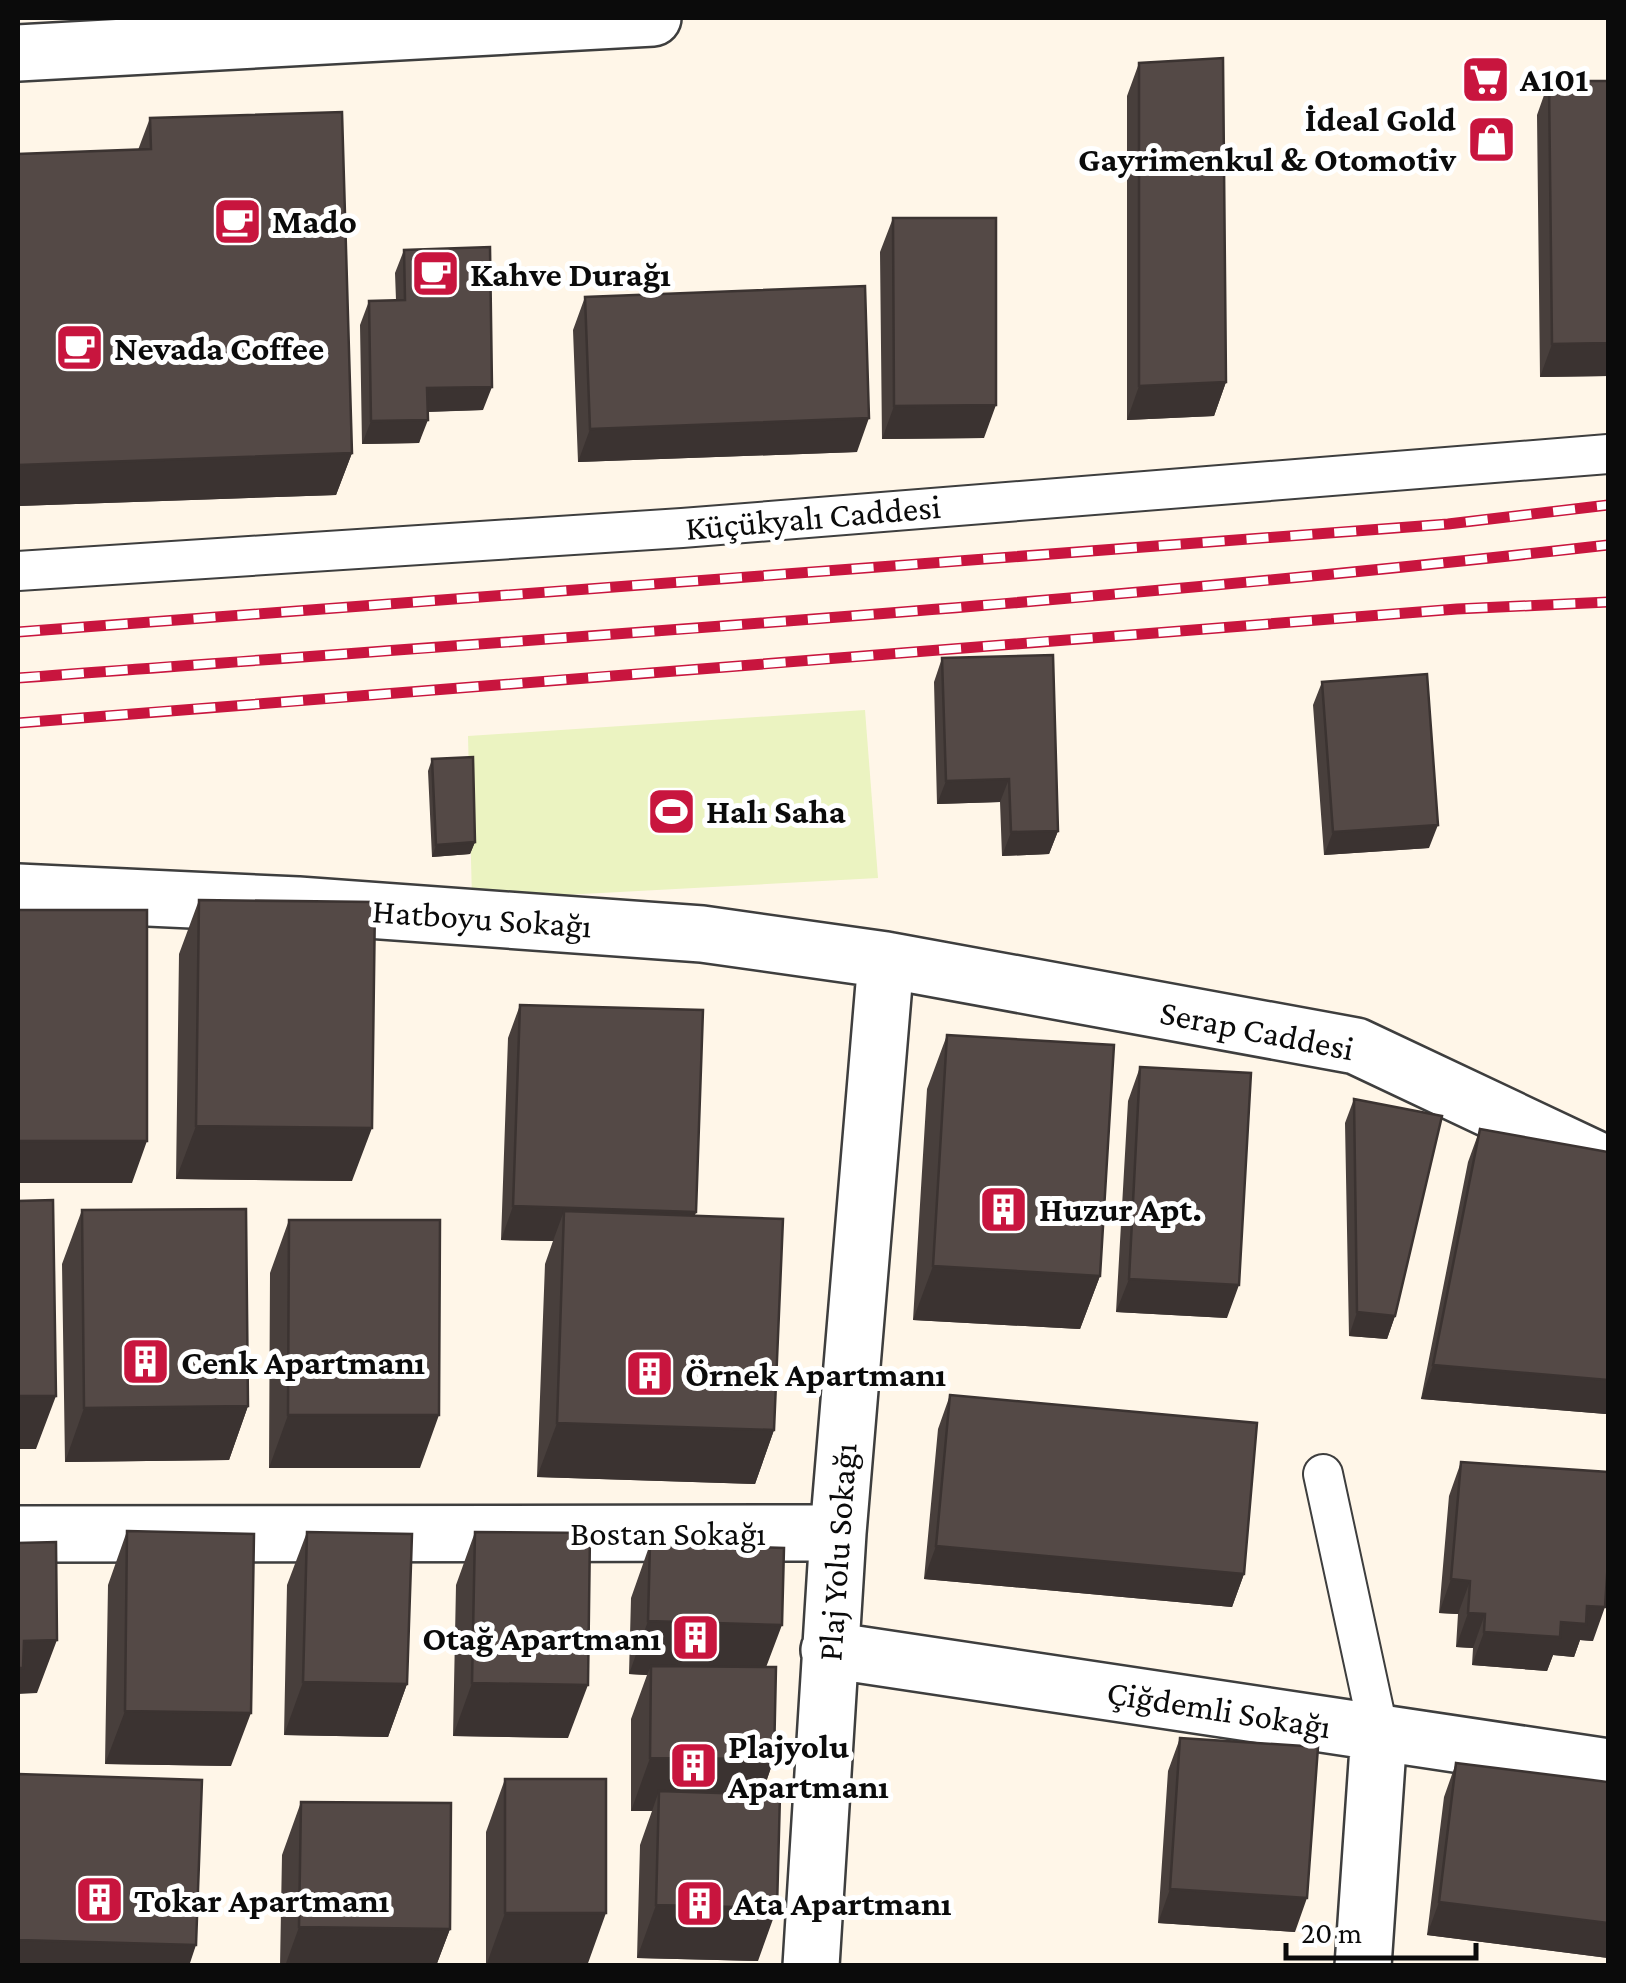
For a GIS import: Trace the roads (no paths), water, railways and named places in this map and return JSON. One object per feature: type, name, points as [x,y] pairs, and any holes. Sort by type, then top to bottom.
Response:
[{"type":"street","points":[[18,53],[508,22],[654,18]]},
{"type":"street","name":"Hatboyu Sokağı","points":[[18,892],[298,905],[702,934],[886,960]]},
{"type":"street","name":"Serap Caddesi","points":[[886,960],[1356,1046],[1608,1164]]},
{"type":"street","name":"Plaj Yolu Sokağı","points":[[811,1966],[829,1650],[886,960]]},
{"type":"street","name":"Bostan Sokağı","points":[[18,1534],[838,1533]]},
{"type":"street","name":"Çiğdemli Sokağı","points":[[829,1650],[1608,1768]]},
{"type":"street","points":[[1362,1966],[1379,1733]]},
{"type":"lane","name":"Küçükyalı Caddesi","points":[[18,571],[682,528],[1608,454]]},
{"type":"lane","points":[[1323,1474],[1379,1733]]},
{"type":"railway","points":[[18,632],[1448,524],[1608,505]]},
{"type":"railway","points":[[18,678],[1013,603],[1608,545]]},
{"type":"railway","points":[[18,723],[1457,609],[1608,602]]},
{"type":"place","name":"A101","points":[[1485,79]]},
{"type":"place","name":"İdeal Gold Gayrimenkul & Otomotiv","points":[[1491,139]]},
{"type":"place","name":"Mado","points":[[237,221]]},
{"type":"place","name":"Kahve Durağı","points":[[435,274]]},
{"type":"place","name":"Nevada Coffee","points":[[79,348]]},
{"type":"place","name":"Halı Saha","points":[[671,811]]},
{"type":"place","name":"Huzur Apt.","points":[[1004,1209]]},
{"type":"place","name":"Cenk Apartmanı","points":[[146,1362]]},
{"type":"place","name":"Örnek Apartmanı","points":[[650,1374]]},
{"type":"place","name":"Otağ Apartmanı","points":[[696,1638]]},
{"type":"place","name":"Plajyolu Apartmanı","points":[[693,1766]]},
{"type":"place","name":"Tokar Apartmanı","points":[[99,1900]]},
{"type":"place","name":"Ata Apartmanı","points":[[699,1903]]}]
